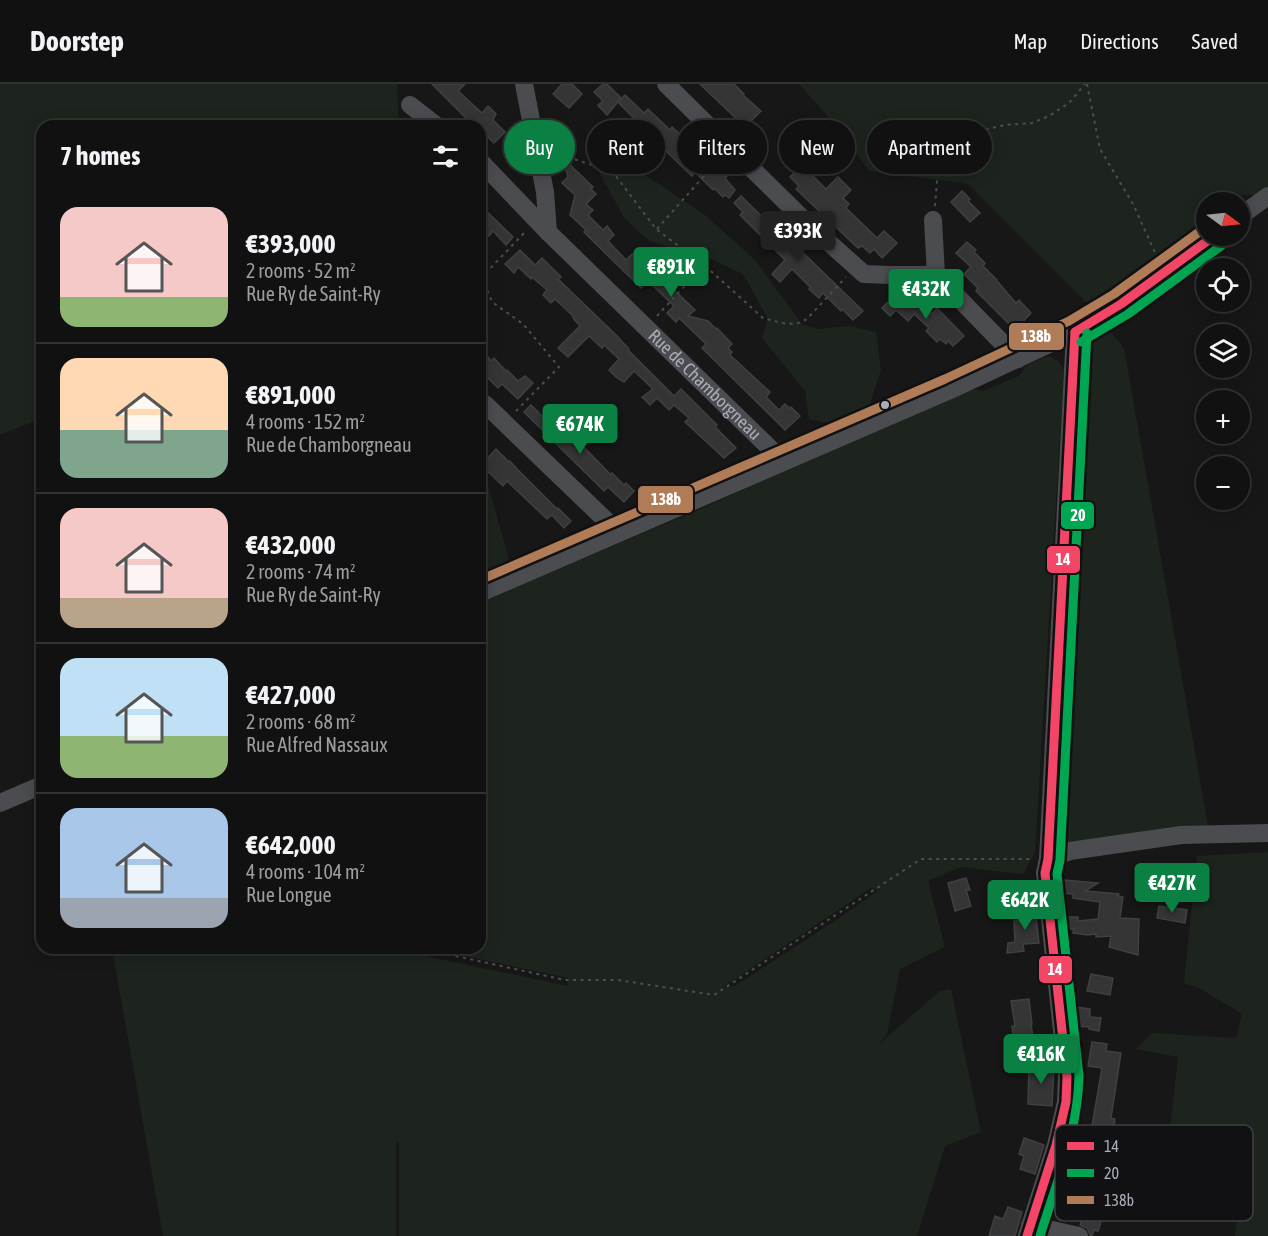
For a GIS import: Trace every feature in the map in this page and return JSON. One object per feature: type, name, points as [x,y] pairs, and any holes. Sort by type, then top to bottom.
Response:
[{"type":"street","points":[[524,84],[531,120]]},
{"type":"street","points":[[666,84],[702,120]]},
{"type":"street","points":[[410,105],[429,120]]},
{"type":"street","name":"Rue de Chamborgneau","points":[[486,167],[542,226],[783,461]]},
{"type":"street","points":[[542,174],[545,192],[542,226]]},
{"type":"street","points":[[757,174],[864,274],[936,275]]},
{"type":"street","points":[[1250,209],[1268,196]]},
{"type":"street","points":[[933,220],[936,275],[1018,359]]},
{"type":"street","points":[[486,590],[950,390],[1075,332],[1121,304],[1200,246]]},
{"type":"street","points":[[1061,1125],[1066,1102],[1067,1077],[1045,873],[1048,859],[1075,332]]},
{"type":"street","points":[[486,405],[619,533]]},
{"type":"street","points":[[0,803],[36,788]]},
{"type":"street","points":[[1048,859],[1070,851],[1181,835],[1268,833]]},
{"type":"street","points":[[1055,1148],[1028,1231],[1079,1236]]},
{"type":"path","points":[[933,220],[939,157],[955,140],[1005,124],[1032,123],[1049,116],[1069,103],[1086,84]]},
{"type":"path","points":[[1086,84],[1100,149],[1134,204],[1164,272]]},
{"type":"path","points":[[575,159],[605,169],[615,175],[657,230],[704,265],[763,318],[796,324],[807,320],[856,266]]},
{"type":"path","points":[[657,230],[706,174]]},
{"type":"path","points":[[486,274],[542,226]]},
{"type":"path","points":[[646,328],[704,265]]},
{"type":"path","points":[[486,287],[492,302],[523,324],[559,367],[504,423]]},
{"type":"path","points":[[446,954],[565,980],[618,980],[714,995],[921,858],[1048,859]]},
{"type":"shaded area","points":[[0,84],[397,84],[399,120],[36,120],[36,420],[0,435]]},
{"type":"shaded area","points":[[799,84],[1268,84],[1268,195],[1250,195],[1250,192],[1196,192],[1196,241],[1164,272],[1092,308],[968,184],[892,174],[992,174],[992,120],[867,120],[867,168],[855,152],[855,120],[831,120]]},
{"type":"shaded area","points":[[600,174],[644,174],[705,215],[755,260],[802,324],[817,329],[850,326],[876,332],[881,370],[870,404],[841,426],[809,419],[805,391],[762,338],[768,319],[743,274],[707,257],[675,250],[648,240],[625,219]]},
{"type":"shaded area","points":[[1106,326],[1124,348],[1208,826],[1058,846],[1055,842],[1086,348]]},
{"type":"shaded area","points":[[1049,356],[1058,361],[1064,370],[1035,853],[1023,874],[960,867],[928,881],[945,947],[900,969],[887,1034],[879,1044],[940,991],[951,989],[981,1132],[945,1146],[917,1236],[399,1236],[399,1142],[396,1142],[396,1236],[163,1236],[113,954],[416,954],[568,986],[568,978],[456,954],[486,954],[486,599],[703,508],[966,388],[983,391],[1019,376],[1028,364]],"holes":[[[871,888],[879,890],[735,986],[722,988]]]},
{"type":"shaded area","points":[[486,477],[511,567],[486,578]]},
{"type":"shaded area","points":[[1268,852],[1268,1236],[1235,1236],[1237,1221],[1253,1221],[1253,1125],[1170,1125],[1178,1057],[1136,1049],[1152,1033],[1236,1038],[1242,1014],[1199,988],[1184,983],[1197,856]]},
{"type":"building","points":[[432,84],[465,84],[458,91],[482,113],[488,106],[496,114],[493,120],[504,133],[494,143],[486,135],[486,120],[468,120]]},
{"type":"building","points":[[562,84],[572,84],[582,94],[569,108],[553,94]]},
{"type":"building","points":[[603,84],[607,84],[621,98],[607,115],[598,105],[603,101],[594,92]]},
{"type":"building","points":[[700,84],[734,84],[761,111],[752,120],[738,120]]},
{"type":"building","points":[[625,95],[644,113],[648,109],[660,120],[636,120],[618,102]]},
{"type":"building","points":[[665,125],[670,130],[672,127],[677,132],[677,162],[665,150]]},
{"type":"building","points":[[575,170],[593,187],[591,189],[596,194],[586,204],[593,210],[588,215],[603,230],[607,226],[614,235],[608,241],[626,260],[632,254],[642,253],[654,266],[660,260],[684,282],[671,287],[695,310],[688,316],[708,321],[717,328],[732,344],[728,348],[732,352],[730,355],[770,392],[766,397],[779,410],[785,404],[800,416],[785,430],[702,348],[706,344],[679,318],[676,322],[667,313],[674,306],[648,281],[641,288],[584,232],[586,230],[570,215],[575,195],[562,183],[568,177],[567,174],[575,174]]},
{"type":"building","points":[[697,174],[725,174],[727,176],[725,178],[735,190],[729,198],[725,195],[723,197],[714,188],[713,190]]},
{"type":"building","points":[[793,174],[811,174],[826,189],[838,177],[851,190],[843,198],[849,204],[846,208],[877,238],[884,231],[897,243],[882,258],[874,249],[870,253],[862,246],[858,248],[796,189],[799,186],[790,177]]},
{"type":"building","points":[[962,191],[980,213],[970,222],[951,202]]},
{"type":"building","points":[[741,196],[863,311],[853,320],[823,293],[819,298],[792,269],[780,282],[772,274],[785,260],[740,215],[743,212],[734,203]]},
{"type":"building","points":[[486,211],[513,237],[506,245],[493,231],[489,236],[486,233]]},
{"type":"building","points":[[967,242],[985,263],[983,266],[1016,303],[1019,300],[1031,313],[1015,330],[976,291],[978,288],[964,274],[971,267],[956,253]]},
{"type":"building","points":[[520,250],[535,265],[542,258],[561,277],[558,279],[674,396],[681,389],[736,448],[724,458],[685,422],[689,418],[674,405],[669,410],[657,398],[650,405],[642,397],[653,389],[634,371],[624,382],[617,378],[609,370],[619,359],[604,345],[602,348],[589,336],[568,357],[558,348],[580,326],[555,299],[551,303],[543,295],[547,290],[532,277],[531,279],[518,267],[514,273],[505,264]]},
{"type":"building","points":[[897,293],[911,308],[919,300],[932,314],[937,308],[964,336],[953,346],[948,341],[946,344],[940,339],[937,342],[926,331],[929,328],[914,314],[908,321],[896,310],[890,316],[882,308]]},
{"type":"building","points":[[486,357],[491,361],[494,358],[518,381],[525,376],[533,383],[518,399],[502,384],[498,388],[486,376]]},
{"type":"building","points":[[531,405],[544,418],[548,414],[611,475],[612,473],[634,491],[624,502],[608,487],[604,491],[524,412]]},
{"type":"building","points":[[496,449],[571,521],[564,528],[552,515],[547,519],[507,481],[503,486],[486,470],[486,460]]},
{"type":"building","points":[[966,878],[970,890],[966,890],[971,906],[955,911],[948,883]]},
{"type":"building","points":[[1064,880],[1098,883],[1085,891],[1119,894],[1118,896],[1123,897],[1120,918],[1139,919],[1138,955],[1109,947],[1111,936],[1096,937],[1096,934],[1073,933],[1074,929],[1062,929],[1061,917],[1078,917],[1078,921],[1098,919],[1100,902],[1073,898],[1073,894],[1063,893]]},
{"type":"building","points":[[1159,906],[1187,910],[1185,923],[1157,918]]},
{"type":"building","points":[[1035,908],[1039,943],[1023,944],[1024,951],[1007,953],[1008,943],[1015,942],[1014,921],[1020,920],[1019,910]]},
{"type":"building","points":[[1091,974],[1113,978],[1110,995],[1087,991]]},
{"type":"building","points":[[1029,999],[1036,1059],[1016,1062],[1012,1026],[1015,1026],[1011,1001]]},
{"type":"building","points":[[1075,1007],[1090,1009],[1090,1017],[1101,1018],[1099,1031],[1089,1029],[1089,1027],[1073,1026]]},
{"type":"building","points":[[1092,1042],[1107,1044],[1106,1051],[1121,1053],[1111,1118],[1115,1119],[1114,1125],[1092,1125],[1102,1068],[1088,1066]]},
{"type":"building","points":[[1029,1064],[1054,1065],[1052,1106],[1028,1104]]},
{"type":"building","points":[[1024,1138],[1044,1145],[1035,1174],[1020,1169],[1024,1156],[1019,1154]]},
{"type":"building","points":[[1008,1207],[1022,1212],[1015,1236],[989,1236],[995,1216],[1003,1219]]},
{"type":"building","points":[[1081,1221],[1101,1221],[1098,1231],[1094,1230],[1092,1236],[1087,1228],[1080,1225]]},
{"type":"transit line","name":"138b","points":[[486,577],[945,379],[1069,321],[1114,294],[1196,234]]},
{"type":"transit line","name":"14","points":[[1075,332],[1121,304],[1200,246]]},
{"type":"transit line","name":"20","points":[[1081,342],[1128,314],[1221,246]]},
{"type":"transit line","name":"14","points":[[1061,1125],[1066,1102],[1067,1077],[1045,873],[1048,859],[1075,332]]},
{"type":"transit line","name":"20","points":[[1073,1125],[1079,1076],[1057,874],[1060,860],[1087,333]]},
{"type":"transit line","name":"14","points":[[1027,1236],[1055,1148]]},
{"type":"transit line","name":"20","points":[[1040,1236],[1055,1189]]}]
